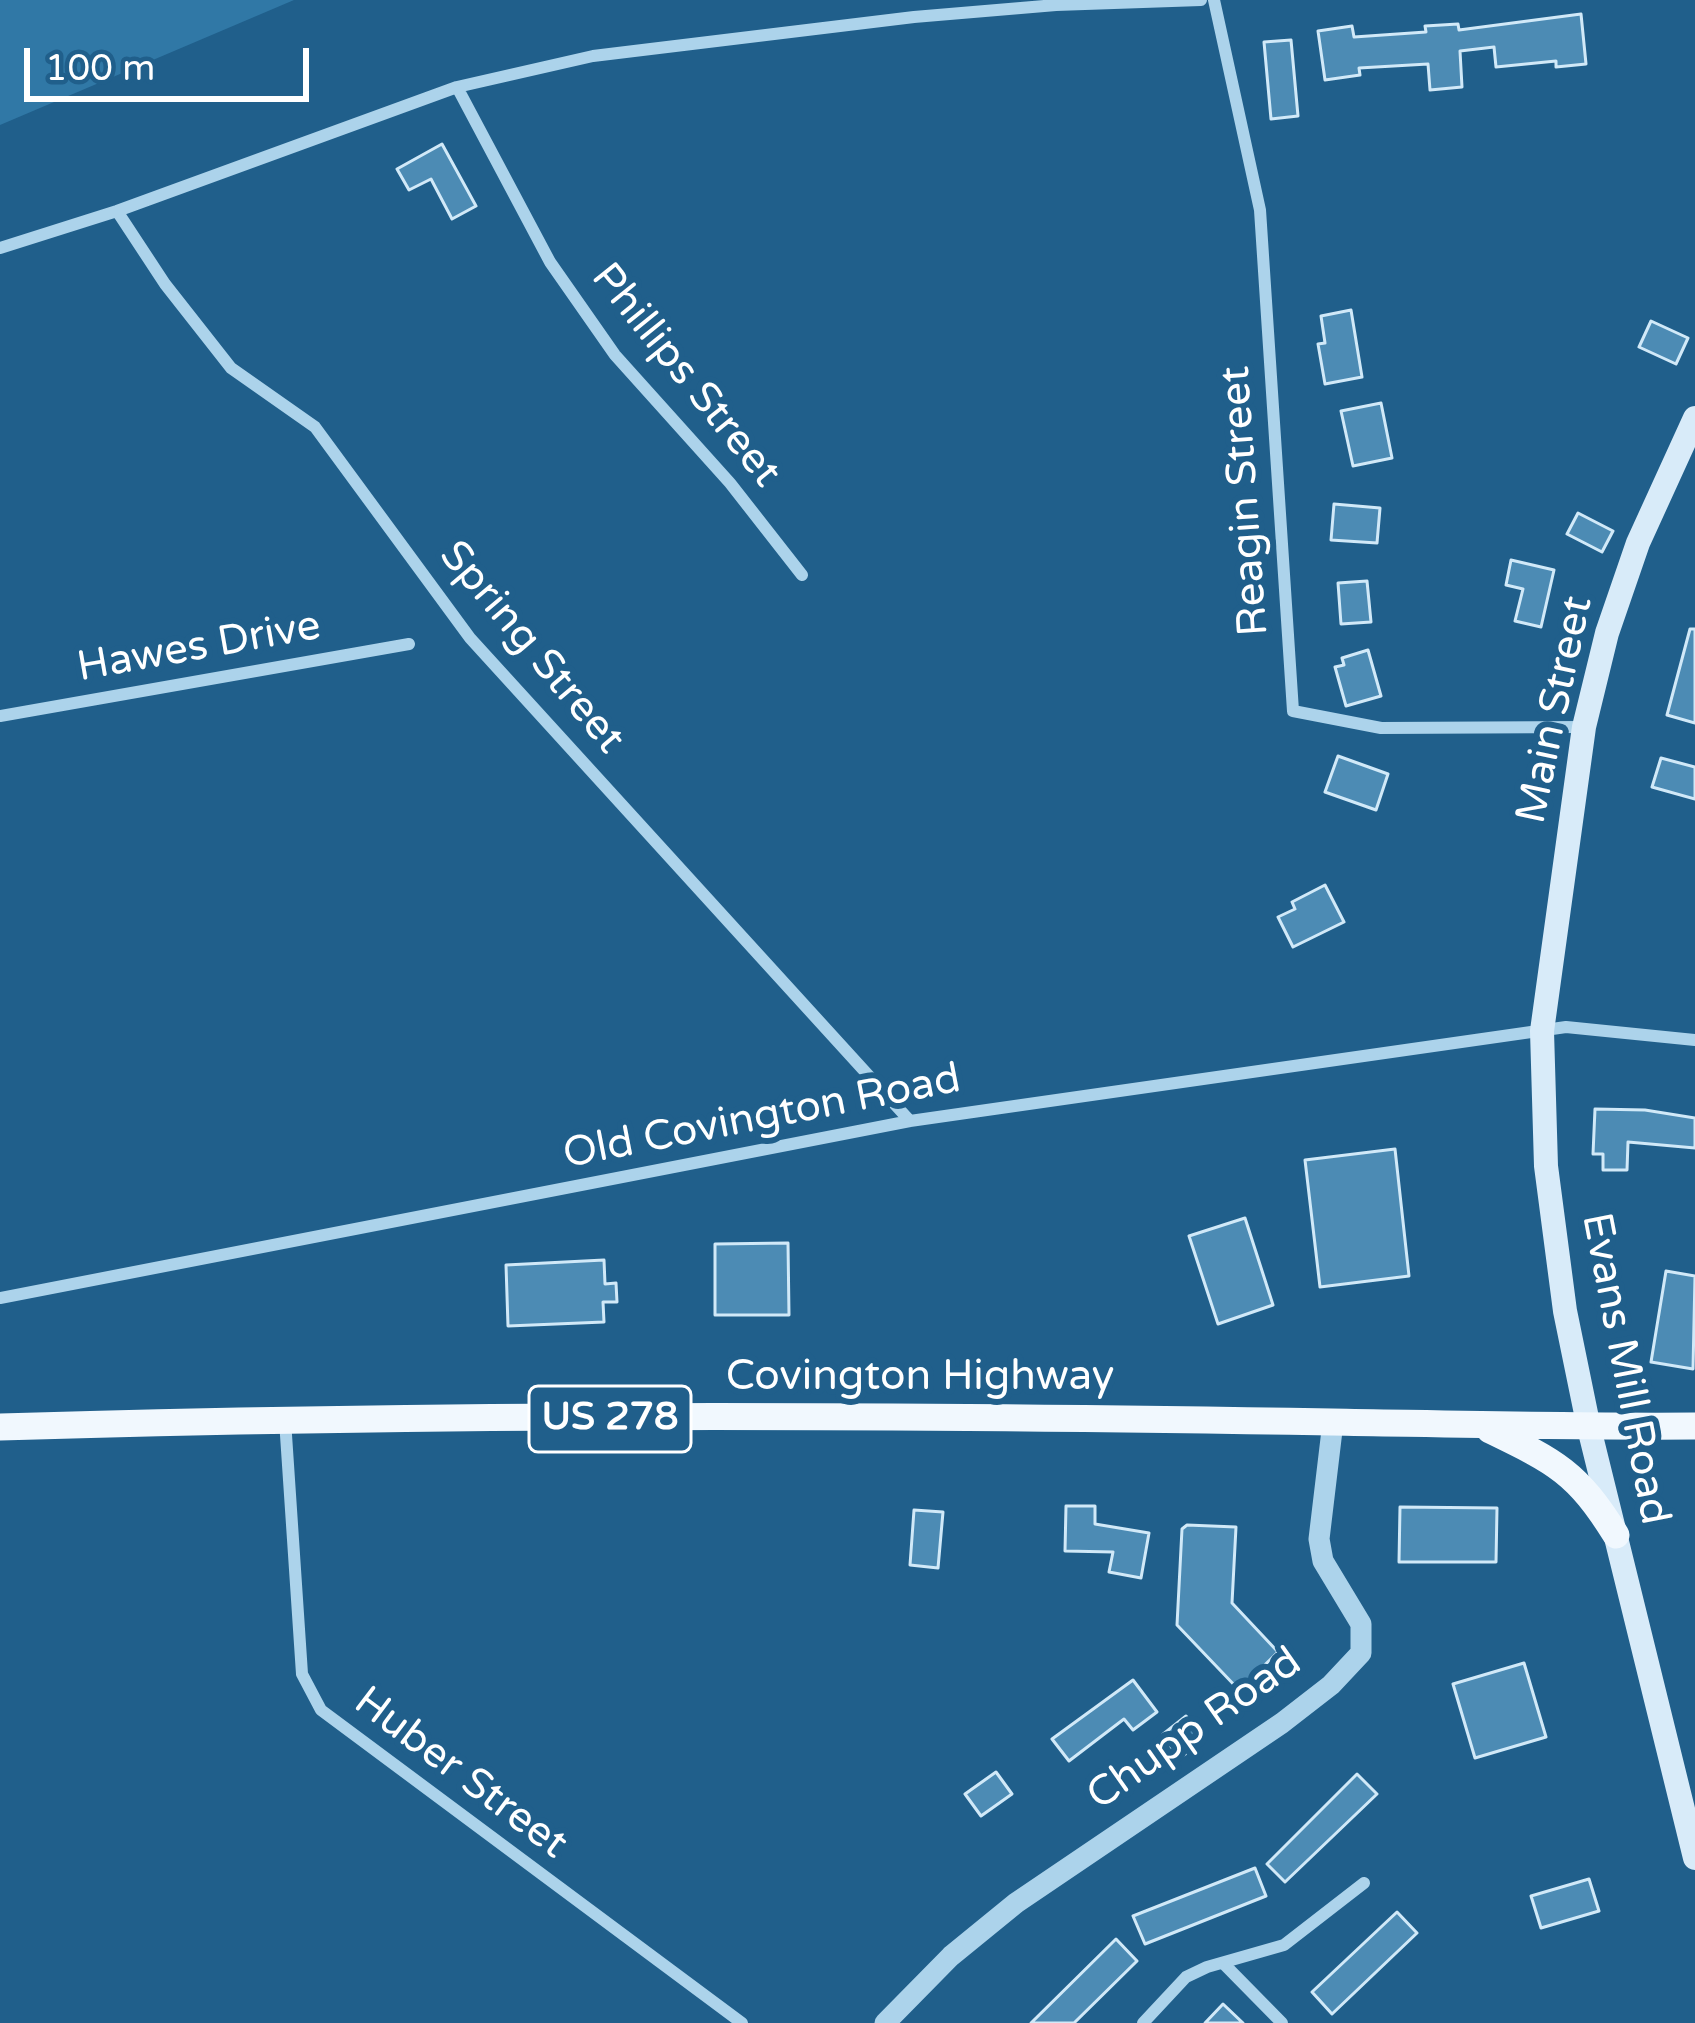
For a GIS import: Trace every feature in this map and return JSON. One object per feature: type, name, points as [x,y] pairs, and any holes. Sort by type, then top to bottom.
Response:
[{"type":"main road","name":"Main Street","points":[[1542,1031],[1584,727],[1607,633],[1637,543],[1695,418]]},
{"type":"main road","name":"Evans Mill Road","points":[[1542,1031],[1549,1186],[1565,1311],[1589,1428],[1695,1858]]},
{"type":"main road","name":"Covington Highway","points":[[0,1427],[285,1418],[1695,1426]]},
{"type":"main road","points":[[1481,1426],[1568,1473],[1590,1493],[1616,1534]]},
{"type":"street","points":[[0,248],[116,212],[457,87],[592,56],[1055,3],[1201,0]]},
{"type":"street","name":"Reagin Street","points":[[1214,0],[1260,210],[1293,711],[1381,728],[1584,727]]},
{"type":"street","name":"Phillips Street","points":[[457,87],[550,262],[615,355],[730,483],[802,575]]},
{"type":"street","name":"Spring Street","points":[[116,212],[231,368],[315,427],[470,638],[910,1121]]},
{"type":"street","name":"Hawes Drive","points":[[0,716],[409,644]]},
{"type":"street","name":"Old Covington Road","points":[[0,1298],[910,1121],[1566,1027],[1695,1040]]},
{"type":"street","name":"Huber Street","points":[[285,1418],[302,1674],[321,1710],[742,2023]]},
{"type":"street","name":"Chupp Road","points":[[885,2023],[951,1956],[1016,1903],[1282,1723],[1331,1685],[1360,1652],[1361,1624],[1323,1561],[1318,1539],[1333,1422]]},
{"type":"street","points":[[1143,2023],[1186,1977],[1284,1945],[1364,1883]]},
{"type":"street","points":[[1223,1963],[1282,2023]]},
{"type":"shaded area","points":[[0,0],[294,0],[0,125]]},
{"type":"building","points":[[1581,14],[1586,64],[1556,67],[1556,61],[1496,67],[1494,47],[1460,51],[1462,87],[1430,90],[1428,64],[1359,68],[1360,75],[1325,80],[1318,31],[1352,26],[1354,37],[1426,32],[1425,26],[1458,24],[1459,30]]},
{"type":"building","points":[[1291,40],[1298,116],[1271,119],[1264,42]]},
{"type":"building","points":[[442,144],[476,206],[452,219],[431,179],[409,190],[397,169]]},
{"type":"building","points":[[1351,310],[1362,377],[1325,384],[1318,344],[1325,343],[1321,316]]},
{"type":"building","points":[[1651,321],[1688,338],[1676,364],[1639,347]]},
{"type":"building","points":[[1381,403],[1392,458],[1353,466],[1341,411]]},
{"type":"building","points":[[1334,504],[1380,508],[1377,543],[1331,540]]},
{"type":"building","points":[[1578,513],[1613,531],[1602,552],[1567,534]]},
{"type":"building","points":[[1511,560],[1554,570],[1541,627],[1515,621],[1523,589],[1506,585]]},
{"type":"building","points":[[1367,581],[1371,622],[1341,624],[1338,583]]},
{"type":"building","points":[[1690,629],[1695,629],[1695,723],[1667,715]]},
{"type":"building","points":[[1368,650],[1381,696],[1346,706],[1335,667],[1344,665],[1342,658]]},
{"type":"building","points":[[1338,756],[1388,774],[1376,810],[1325,792]]},
{"type":"building","points":[[1661,758],[1695,767],[1695,799],[1652,787]]},
{"type":"building","points":[[1325,885],[1344,922],[1293,947],[1278,917],[1295,909],[1292,902]]},
{"type":"building","points":[[1595,1109],[1695,1118],[1695,1148],[1628,1142],[1627,1170],[1603,1170],[1603,1154],[1593,1154]]},
{"type":"building","points":[[1395,1149],[1409,1276],[1320,1287],[1305,1160]]},
{"type":"building","points":[[1245,1218],[1273,1305],[1218,1324],[1189,1236]]},
{"type":"building","points":[[788,1243],[789,1315],[715,1315],[715,1244]]},
{"type":"building","points":[[604,1260],[605,1284],[616,1283],[617,1302],[603,1302],[604,1322],[508,1326],[506,1265]]},
{"type":"building","points":[[1666,1271],[1695,1276],[1693,1369],[1651,1362]]},
{"type":"building","points":[[1066,1506],[1095,1506],[1095,1524],[1149,1533],[1141,1578],[1109,1572],[1113,1552],[1065,1551]]},
{"type":"building","points":[[1400,1507],[1497,1508],[1496,1562],[1399,1562]]},
{"type":"building","points":[[914,1510],[943,1512],[938,1568],[910,1565]]},
{"type":"building","points":[[1187,1525],[1236,1527],[1232,1603],[1278,1652],[1239,1690],[1177,1625],[1182,1529]]},
{"type":"building","points":[[1524,1663],[1546,1737],[1475,1758],[1453,1684]]},
{"type":"building","points":[[1133,1680],[1157,1712],[1133,1730],[1124,1719],[1069,1761],[1052,1739]]},
{"type":"building","points":[[1186,1716],[1205,1739],[1180,1758],[1162,1735]]},
{"type":"building","points":[[996,1772],[1012,1794],[981,1816],[965,1794]]},
{"type":"building","points":[[1357,1774],[1377,1794],[1285,1882],[1267,1864]]},
{"type":"building","points":[[1255,1868],[1266,1896],[1145,1944],[1133,1916]]},
{"type":"building","points":[[1589,1879],[1599,1911],[1541,1928],[1531,1896]]},
{"type":"building","points":[[1397,1912],[1417,1933],[1332,2014],[1312,1992]]},
{"type":"building","points":[[1116,1939],[1137,1961],[1074,2023],[1031,2023]]},
{"type":"building","points":[[1223,2004],[1243,2023],[1205,2023]]}]
